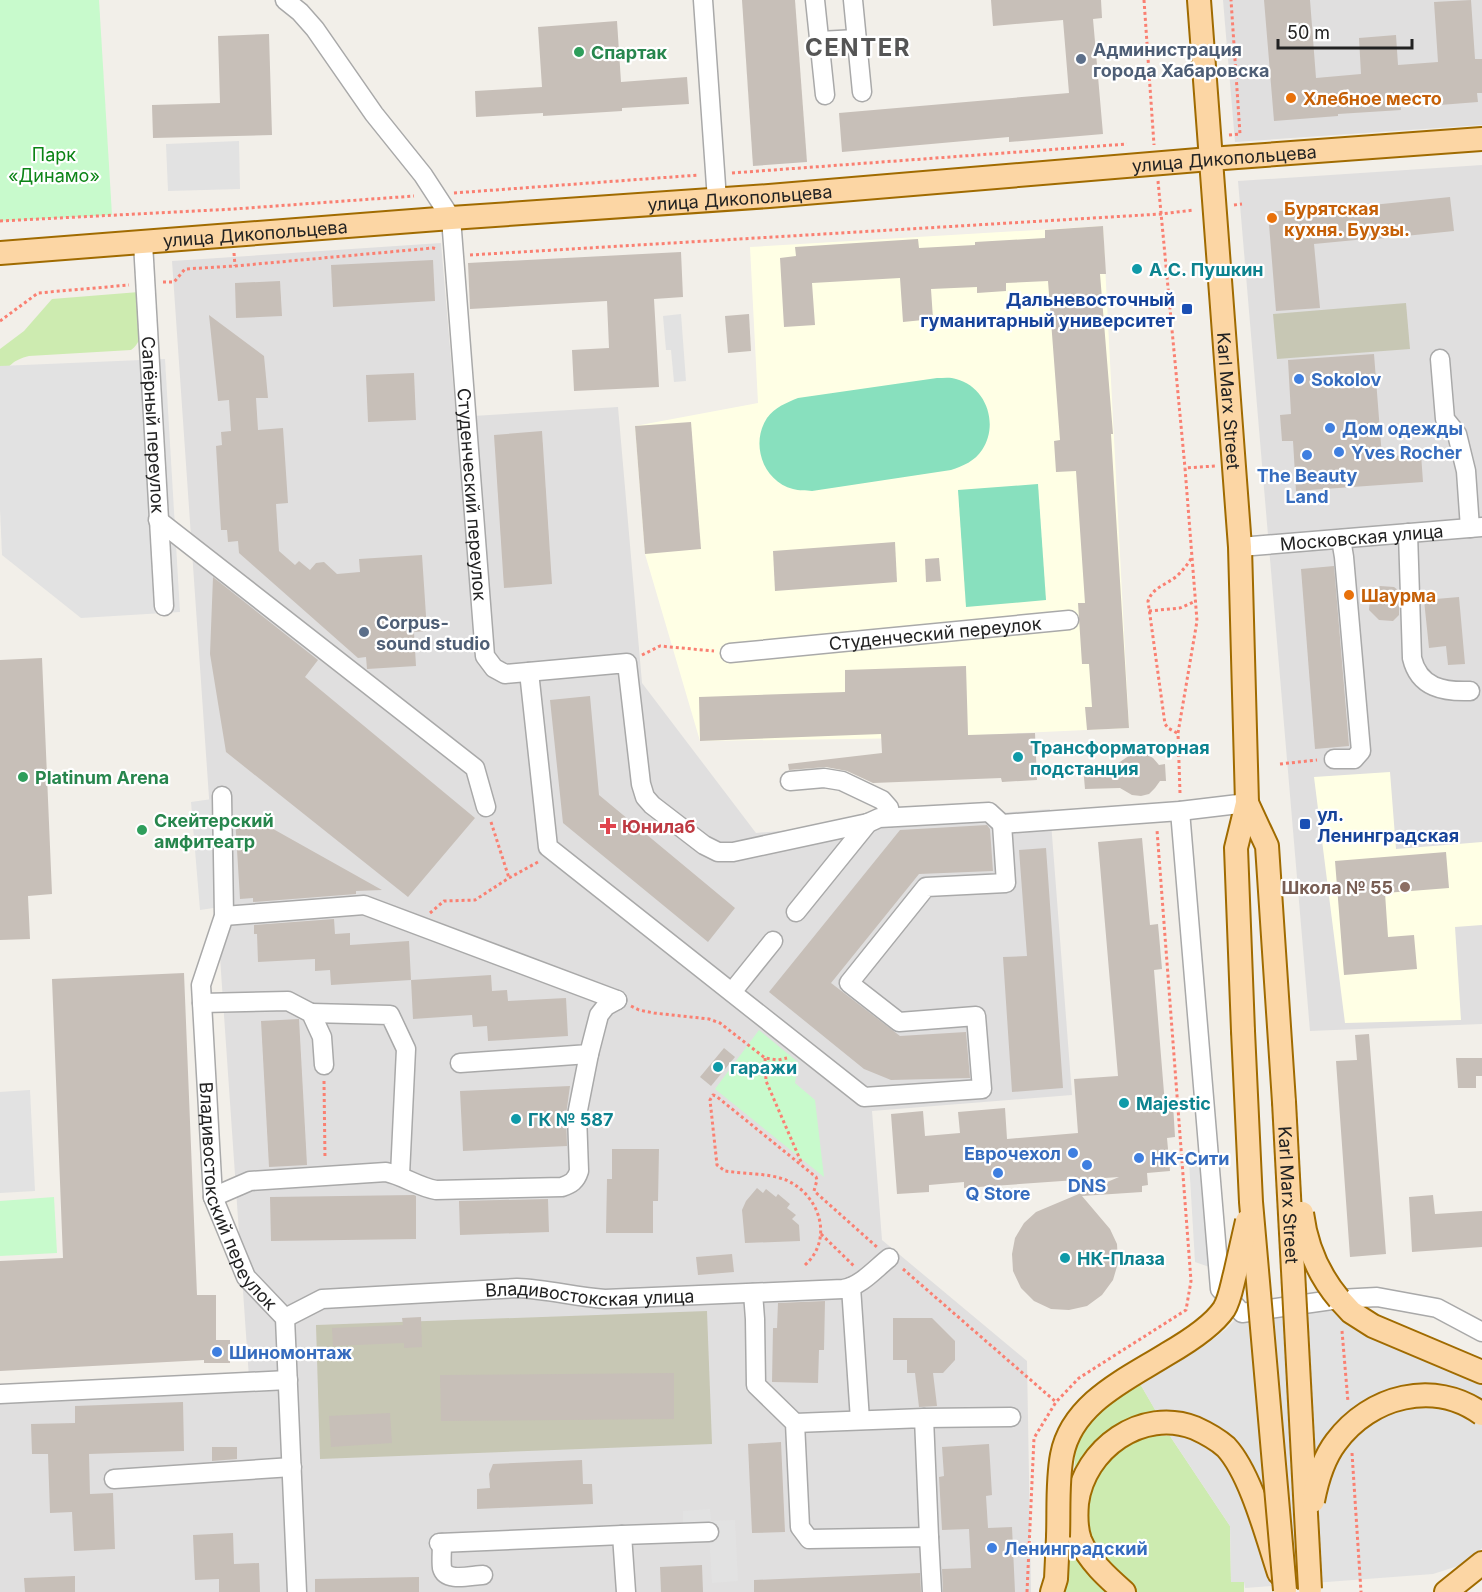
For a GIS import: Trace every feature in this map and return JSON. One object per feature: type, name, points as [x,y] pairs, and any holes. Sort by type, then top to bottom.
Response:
[{"type":"main road","name":"Karl Marx Street","points":[[1199,0],[1240,547],[1247,803],[1236,848],[1251,1202],[1285,1591]]},
{"type":"main road","name":"улица Дикопольцева","points":[[0,253],[717,200],[1482,139]]},
{"type":"main road","name":"Karl Marx Street","points":[[1247,803],[1267,846],[1284,1102],[1311,1591]]},
{"type":"main road","points":[[1284,1102],[1293,1145],[1304,1230],[1316,1264],[1327,1283],[1351,1312],[1373,1326],[1482,1372]]},
{"type":"main road","points":[[1052,1592],[1056,1579],[1060,1467],[1064,1444],[1074,1425],[1088,1407],[1119,1384],[1182,1345],[1212,1322],[1224,1308],[1231,1290],[1251,1202]]},
{"type":"main road","points":[[1311,1591],[1310,1517],[1315,1490],[1320,1471],[1329,1453],[1353,1424],[1375,1407],[1401,1397],[1414,1395],[1453,1399],[1482,1414]]},
{"type":"main road","points":[[1124,1592],[1100,1569],[1080,1539],[1077,1523],[1078,1498],[1084,1477],[1090,1466],[1107,1447],[1126,1433],[1149,1425],[1173,1423],[1189,1426],[1215,1439],[1226,1448],[1238,1464],[1252,1494],[1285,1591]]},
{"type":"main road","points":[[1446,1592],[1482,1563]]},
{"type":"street","points":[[285,0],[315,29],[374,114],[423,175],[451,218]]},
{"type":"street","points":[[703,0],[717,200]]},
{"type":"street","points":[[814,0],[825,95]]},
{"type":"street","points":[[853,0],[862,92]]},
{"type":"street","points":[[819,41],[856,39]]},
{"type":"street","name":"Студенческий переулок","points":[[451,218],[485,656],[494,668],[505,674],[627,663]]},
{"type":"street","name":"Сапёрный переулок","points":[[143,243],[164,606]]},
{"type":"street","points":[[1440,359],[1444,419],[1457,434],[1476,527]]},
{"type":"street","points":[[158,520],[475,768],[486,807]]},
{"type":"street","name":"Московская улица","points":[[1240,547],[1476,527]]},
{"type":"street","points":[[1408,533],[1414,667],[1420,675],[1438,689],[1470,691]]},
{"type":"street","points":[[1334,759],[1354,759],[1361,751],[1341,538]]},
{"type":"street","name":"Студенческий переулок","points":[[730,653],[1069,620]]},
{"type":"street","points":[[529,672],[548,847],[864,1097],[982,1089],[976,1016],[899,1022],[849,983],[926,887],[1005,883],[1002,824],[989,812],[879,818],[868,823],[733,852],[718,852],[704,845],[652,805],[645,796],[641,784],[627,663]]},
{"type":"street","points":[[790,781],[824,778],[842,781],[882,800],[889,808],[891,817]]},
{"type":"street","name":"Владивостокский переулок","points":[[222,796],[224,916],[201,985],[213,1197],[246,1277],[285,1318],[297,1592]]},
{"type":"street","points":[[1002,824],[1180,811],[1247,803]]},
{"type":"street","points":[[1180,811],[1220,1289],[1242,1313],[1339,1299],[1377,1297],[1437,1308],[1482,1332]]},
{"type":"street","points":[[796,912],[868,823]]},
{"type":"street","points":[[224,916],[364,905],[617,1000]]},
{"type":"street","points":[[732,992],[772,941]]},
{"type":"street","points":[[202,1003],[288,1000],[311,1013],[390,1015],[406,1049],[400,1175]]},
{"type":"street","points":[[213,1197],[250,1180],[386,1172],[400,1175],[425,1188],[436,1190],[562,1187],[571,1184],[579,1171],[577,1115],[589,1054],[599,1015],[606,1006],[617,1000]]},
{"type":"street","points":[[311,1013],[322,1037],[324,1065]]},
{"type":"street","points":[[460,1063],[589,1054]]},
{"type":"street","points":[[860,1420],[859,1282],[889,1258]]},
{"type":"street","name":"Владивостокская улица","points":[[285,1318],[322,1299],[517,1288],[605,1299],[753,1293],[859,1282]]},
{"type":"street","points":[[753,1293],[756,1385],[795,1423],[800,1527],[809,1539],[929,1537]]},
{"type":"street","points":[[0,1394],[288,1380]]},
{"type":"street","points":[[795,1423],[924,1418],[1011,1418]]},
{"type":"street","points":[[924,1418],[932,1592]]},
{"type":"street","points":[[114,1479],[292,1467]]},
{"type":"street","points":[[483,1575],[451,1577],[445,1573],[442,1568],[440,1543],[709,1532]]},
{"type":"street","points":[[622,1534],[626,1592]]},
{"type":"path","points":[[1144,0],[1156,165],[1196,601],[1197,629],[1178,733],[1180,811]]},
{"type":"path","points":[[1231,0],[1239,134]]},
{"type":"path","points":[[0,221],[234,209],[1130,144]]},
{"type":"path","points":[[0,321],[38,292],[174,282],[184,269],[433,248],[468,255],[1161,214],[1242,204]]},
{"type":"path","points":[[1185,468],[1233,465]]},
{"type":"path","points":[[1178,733],[1165,724],[1148,601],[1155,589],[1176,577],[1193,555]]},
{"type":"path","points":[[1149,611],[1180,608],[1196,601]]},
{"type":"path","points":[[627,663],[660,646],[730,653]]},
{"type":"path","points":[[1280,764],[1334,759]]},
{"type":"path","points":[[486,807],[509,878]]},
{"type":"path","points":[[1155,813],[1191,1281],[1189,1292]]},
{"type":"path","points":[[417,924],[444,902],[475,900],[537,862]]},
{"type":"path","points":[[617,1000],[639,1010],[709,1019],[720,1023],[765,1058],[778,1060],[812,1055]]},
{"type":"path","points":[[765,1058],[766,1081],[802,1166]]},
{"type":"path","points":[[324,1065],[325,1176]]},
{"type":"path","points":[[805,1265],[815,1252],[821,1234],[822,1226],[816,1208],[810,1198],[786,1180],[725,1172],[717,1166],[711,1096],[716,1096],[816,1177],[814,1191],[1056,1402]]},
{"type":"path","points":[[821,1234],[859,1282]]},
{"type":"path","points":[[1339,1299],[1349,1411]]},
{"type":"path","points":[[1352,1444],[1361,1592]]},
{"type":"shaded area","points":[[1223,0],[1482,0],[1482,125],[1235,142]]},
{"type":"shaded area","points":[[239,141],[240,189],[168,191],[166,144]]},
{"type":"shaded area","points":[[1482,165],[1482,1024],[1310,1031],[1238,181]]},
{"type":"shaded area","points":[[1103,226],[1129,728],[917,738],[700,741],[645,554],[635,426],[758,403],[750,247]]},
{"type":"shaded area","points":[[441,243],[456,417],[618,407],[642,683],[756,833],[1050,809],[1072,1095],[872,1111],[882,1240],[1027,1361],[1031,1592],[0,1592],[0,1391],[249,1378],[172,261]]},
{"type":"shaded area","points":[[1406,303],[1410,349],[1277,359],[1273,314]]},
{"type":"shaded area","points":[[681,314],[686,381],[674,382],[671,350],[666,350],[663,316]]},
{"type":"shaded area","points":[[165,359],[180,612],[81,618],[2,555],[0,366]]},
{"type":"shaded area","name":"Школа № 55","points":[[1390,772],[1396,849],[1482,842],[1482,925],[1455,927],[1461,1020],[1345,1023],[1314,777]]},
{"type":"shaded area","points":[[219,798],[234,905],[200,910],[191,802]]},
{"type":"shaded area","points":[[30,1090],[35,1191],[0,1193],[0,1092]]},
{"type":"shaded area","points":[[1208,1151],[1218,1270],[1195,1262],[1189,1161]]},
{"type":"shaded area","points":[[1335,1303],[1482,1378],[1482,1548],[1458,1566],[1433,1574],[1245,1588],[1244,1582],[1231,1582],[1230,1526],[1170,1436],[1139,1382],[1207,1344],[1242,1313]]},
{"type":"shaded area","points":[[707,1311],[712,1444],[320,1459],[316,1325]]},
{"type":"shaded area","points":[[710,1509],[711,1521],[735,1520],[738,1581],[712,1583],[709,1532],[683,1533],[683,1511]]},
{"type":"green space","name":"Парк «Динамо»","points":[[0,0],[99,0],[112,215],[0,221]]},
{"type":"green space","points":[[139,292],[141,332],[140,339],[131,350],[29,356],[12,364],[0,379],[0,349],[24,331],[52,299]]},
{"type":"green space","points":[[937,378],[954,378],[967,383],[976,390],[987,408],[989,429],[987,440],[979,454],[968,463],[951,470],[812,491],[795,490],[783,485],[767,470],[760,450],[762,428],[767,418],[781,406],[798,398]]},
{"type":"green space","points":[[1038,484],[1046,600],[966,607],[958,490]]},
{"type":"green space","points":[[759,1030],[799,1063],[795,1083],[815,1100],[824,1177],[715,1089]]},
{"type":"green space","points":[[54,1197],[57,1253],[0,1256],[0,1201]]},
{"type":"green space","points":[[1139,1382],[1156,1411],[1138,1417],[1074,1483],[1077,1445],[1081,1434],[1094,1416]]},
{"type":"green space","points":[[1155,1436],[1170,1436],[1230,1526],[1231,1582],[1244,1582],[1244,1592],[1136,1592],[1098,1551],[1090,1535],[1086,1514],[1094,1481],[1117,1450],[1133,1442]]},
{"type":"green space","points":[[1069,1534],[1104,1588],[1105,1592],[1061,1592]]},
{"type":"building","points":[[742,0],[795,0],[807,162],[753,166]]},
{"type":"building","points":[[991,0],[1101,0],[1102,18],[1093,19],[1103,134],[1009,142],[1009,137],[842,152],[839,113],[1069,93],[1063,20],[993,26]]},
{"type":"building","points":[[1264,0],[1310,0],[1316,78],[1361,74],[1359,38],[1396,35],[1398,65],[1438,62],[1434,2],[1471,0],[1475,59],[1482,59],[1482,93],[1477,93],[1478,102],[1440,105],[1440,96],[1400,98],[1401,110],[1274,121]]},
{"type":"building","name":"Спартак","points":[[617,21],[621,82],[687,77],[689,104],[543,116],[543,113],[476,117],[475,91],[542,87],[538,27]]},
{"type":"building","points":[[269,34],[272,135],[153,138],[152,105],[220,103],[218,36]]},
{"type":"building","points":[[1450,197],[1454,231],[1314,244],[1320,308],[1276,311],[1268,212],[1343,205],[1343,208]]},
{"type":"building","points":[[1103,226],[1106,274],[1100,274],[1113,434],[1111,434],[1129,728],[1087,730],[1085,707],[1092,707],[1089,664],[1082,664],[1078,603],[1085,603],[1076,471],[1056,472],[1054,441],[1060,440],[1048,281],[1006,283],[1006,291],[977,293],[977,287],[931,289],[933,319],[903,322],[900,278],[812,283],[815,325],[784,327],[780,258],[796,256],[795,247],[918,239],[919,248],[975,245],[975,242],[1045,238],[1045,230]]},
{"type":"building","points":[[681,252],[683,297],[654,299],[659,387],[574,391],[572,350],[609,348],[607,301],[470,309],[468,263]]},
{"type":"building","points":[[433,260],[435,301],[333,307],[331,265]]},
{"type":"building","points":[[280,281],[282,316],[236,318],[235,283]]},
{"type":"building","points":[[749,314],[751,351],[728,353],[725,316]]},
{"type":"building","points":[[209,315],[264,356],[268,398],[256,398],[258,430],[283,428],[288,503],[276,504],[279,551],[295,565],[299,561],[310,570],[316,563],[324,562],[337,574],[360,572],[359,559],[422,555],[427,631],[414,632],[416,666],[367,669],[366,657],[358,658],[239,553],[238,541],[228,542],[227,530],[221,530],[216,446],[222,445],[221,432],[231,431],[229,400],[218,401]]},
{"type":"building","name":"Дом одежды","points":[[1374,354],[1382,457],[1421,454],[1423,482],[1296,491],[1293,441],[1282,441],[1280,415],[1291,414],[1288,360]]},
{"type":"building","points":[[414,373],[416,420],[368,422],[366,375]]},
{"type":"building","points":[[691,422],[701,549],[645,554],[635,426]]},
{"type":"building","points":[[542,431],[552,584],[504,588],[494,435]]},
{"type":"building","points":[[895,542],[897,582],[775,591],[773,551]]},
{"type":"building","points":[[939,558],[941,581],[926,582],[925,559]]},
{"type":"building","points":[[1334,566],[1349,746],[1315,749],[1301,569]]},
{"type":"building","points":[[213,577],[318,660],[305,677],[475,818],[408,897],[226,752],[210,654]]},
{"type":"building","points":[[1380,586],[1394,587],[1399,591],[1399,615],[1393,621],[1379,620],[1369,610],[1370,596]]},
{"type":"building","points":[[1459,597],[1465,664],[1448,665],[1446,646],[1429,648],[1424,600]]},
{"type":"building","name":"Platinum Arena","points":[[42,658],[52,894],[28,896],[30,939],[0,940],[0,660]]},
{"type":"building","points":[[966,666],[968,735],[1035,733],[1037,780],[1002,782],[1001,778],[873,783],[847,771],[826,767],[789,770],[788,764],[882,753],[881,734],[700,741],[699,697],[845,692],[845,670]]},
{"type":"building","points":[[590,696],[599,795],[735,908],[708,942],[563,823],[550,700]]},
{"type":"building","points":[[1138,753],[1153,758],[1159,765],[1165,764],[1166,781],[1160,781],[1149,794],[1132,795],[1120,788],[1085,789],[1083,766],[1117,764],[1130,755]]},
{"type":"building","points":[[250,816],[382,890],[253,902],[253,898],[240,899],[235,817]]},
{"type":"building","points":[[987,825],[990,829],[993,871],[919,874],[831,983],[900,1036],[966,1032],[970,1078],[891,1080],[864,1069],[769,992],[900,830]]},
{"type":"building","points":[[1142,838],[1150,925],[1158,924],[1162,969],[1154,970],[1165,1105],[1173,1104],[1175,1137],[1167,1138],[1170,1171],[1147,1173],[1148,1185],[1142,1186],[1142,1192],[1082,1196],[1110,1229],[1117,1244],[1118,1263],[1113,1280],[1102,1295],[1087,1306],[1069,1310],[1051,1309],[1034,1301],[1021,1288],[1013,1271],[1012,1254],[1015,1238],[1024,1223],[1036,1212],[1119,1177],[964,1188],[964,1182],[929,1185],[929,1192],[897,1194],[891,1114],[923,1111],[925,1136],[960,1133],[958,1112],[1005,1108],[1007,1139],[1078,1133],[1074,1079],[1118,1076],[1098,842]]},
{"type":"building","points":[[1046,848],[1063,1088],[1012,1092],[1003,957],[1027,956],[1019,850]]},
{"type":"building","points":[[1446,852],[1449,888],[1385,893],[1388,937],[1414,935],[1417,969],[1344,975],[1335,861]]},
{"type":"building","points":[[334,919],[335,934],[350,933],[350,945],[409,941],[411,980],[331,985],[330,970],[315,971],[315,959],[258,962],[257,934],[254,934],[254,925]]},
{"type":"building","points":[[184,973],[197,1295],[216,1295],[216,1340],[230,1340],[230,1363],[204,1363],[204,1360],[0,1371],[0,1261],[63,1258],[52,979]]},
{"type":"building","points":[[491,975],[492,991],[507,990],[508,1001],[566,998],[568,1036],[488,1041],[487,1026],[473,1027],[472,1015],[413,1019],[411,980]]},
{"type":"building","points":[[299,1019],[307,1165],[269,1167],[261,1021]]},
{"type":"building","points":[[1369,1034],[1386,1254],[1350,1257],[1336,1061],[1357,1060],[1355,1035]]},
{"type":"building","name":"гаражи","points":[[724,1048],[735,1057],[711,1086],[700,1077]]},
{"type":"building","points":[[1456,1058],[1482,1058],[1482,1076],[1476,1076],[1476,1088],[1458,1088]]},
{"type":"building","name":"ГК № 587","points":[[570,1086],[566,1115],[567,1146],[463,1151],[460,1091]]},
{"type":"building","points":[[612,1149],[659,1149],[658,1201],[653,1201],[653,1233],[606,1233],[607,1179],[612,1179]]},
{"type":"building","points":[[757,1188],[763,1193],[766,1189],[776,1197],[778,1194],[790,1204],[787,1208],[796,1215],[792,1219],[799,1225],[800,1241],[745,1243],[742,1210]]},
{"type":"building","points":[[1433,1195],[1435,1214],[1482,1211],[1482,1247],[1412,1252],[1409,1197]]},
{"type":"building","points":[[416,1196],[416,1239],[271,1241],[270,1197]]},
{"type":"building","points":[[548,1199],[549,1232],[460,1235],[459,1201]]},
{"type":"building","points":[[732,1254],[734,1272],[698,1275],[696,1257]]},
{"type":"building","points":[[825,1301],[824,1350],[819,1350],[818,1383],[772,1382],[773,1328],[777,1328],[778,1303]]},
{"type":"building","points":[[421,1317],[422,1347],[404,1348],[404,1343],[333,1346],[332,1328],[403,1325],[402,1318]]},
{"type":"building","points":[[893,1318],[932,1318],[955,1341],[955,1360],[943,1373],[933,1373],[937,1406],[919,1407],[915,1373],[907,1373],[907,1360],[893,1360]]},
{"type":"building","points":[[674,1373],[674,1419],[441,1421],[440,1375]]},
{"type":"building","points":[[183,1402],[184,1451],[89,1454],[90,1494],[113,1493],[115,1549],[74,1551],[72,1512],[50,1513],[48,1454],[32,1454],[31,1424],[75,1423],[75,1406]]},
{"type":"building","points":[[390,1413],[392,1443],[331,1447],[329,1416]]},
{"type":"building","points":[[781,1442],[785,1532],[752,1533],[748,1444]]},
{"type":"building","points":[[989,1444],[992,1495],[986,1496],[988,1528],[1012,1527],[1015,1592],[943,1592],[942,1569],[971,1568],[969,1529],[942,1530],[939,1477],[944,1476],[942,1447]]},
{"type":"building","points":[[212,1447],[237,1447],[237,1459],[212,1461]]},
{"type":"building","points":[[582,1460],[583,1484],[592,1484],[593,1504],[477,1509],[477,1489],[490,1488],[489,1474],[493,1464]]},
{"type":"building","points":[[233,1533],[234,1564],[259,1563],[260,1592],[219,1592],[219,1579],[195,1580],[193,1535]]},
{"type":"building","points":[[702,1565],[703,1592],[661,1592],[660,1567]]},
{"type":"building","points":[[920,1573],[921,1592],[754,1592],[754,1580]]},
{"type":"building","points":[[75,1576],[75,1592],[25,1592],[24,1578]]},
{"type":"building","points":[[419,1577],[419,1592],[315,1592],[315,1579]]},
{"type":"place","name":"Спартак","points":[[579,52]]},
{"type":"place","name":"Администрация города Хабаровска","points":[[1081,59]]},
{"type":"place","name":"Хлебное место","points":[[1291,98]]},
{"type":"place","name":"Бурятская кухня. Буузы.","points":[[1272,218]]},
{"type":"place","name":"А.С. Пушкин","points":[[1137,269]]},
{"type":"place","name":"Дальневосточный гуманитарный университет","points":[[1187,309]]},
{"type":"place","name":"Sokolov","points":[[1299,379]]},
{"type":"place","name":"Дом одежды","points":[[1330,428]]},
{"type":"place","name":"Yves Rocher","points":[[1339,452]]},
{"type":"place","name":"The Beauty Land","points":[[1307,455]]},
{"type":"place","name":"Шаурма","points":[[1349,595]]},
{"type":"place","name":"Corpus- sound studio","points":[[364,632]]},
{"type":"place","name":"Трансформаторная подстанция","points":[[1018,757]]},
{"type":"place","name":"Platinum Arena","points":[[23,777]]},
{"type":"place","name":"ул. Ленинградская","points":[[1305,824]]},
{"type":"place","name":"Юнилаб","points":[[608,826]]},
{"type":"place","name":"Скейтерский амфитеатр","points":[[142,830]]},
{"type":"place","name":"Школа № 55","points":[[1405,887]]},
{"type":"place","name":"гаражи","points":[[718,1067]]},
{"type":"place","name":"Majestic","points":[[1124,1103]]},
{"type":"place","name":"ГК № 587","points":[[516,1119]]},
{"type":"place","name":"Еврочехол","points":[[1073,1153]]},
{"type":"place","name":"НК-Сити","points":[[1139,1158]]},
{"type":"place","name":"DNS","points":[[1087,1165]]},
{"type":"place","name":"Q Store","points":[[998,1173]]},
{"type":"place","name":"НК-Плаза","points":[[1065,1258]]},
{"type":"place","name":"Шиномонтаж","points":[[217,1352]]},
{"type":"place","name":"Ленинградский","points":[[992,1548]]},
{"type":"district","name":"CENTER","points":[[858,47]]}]
